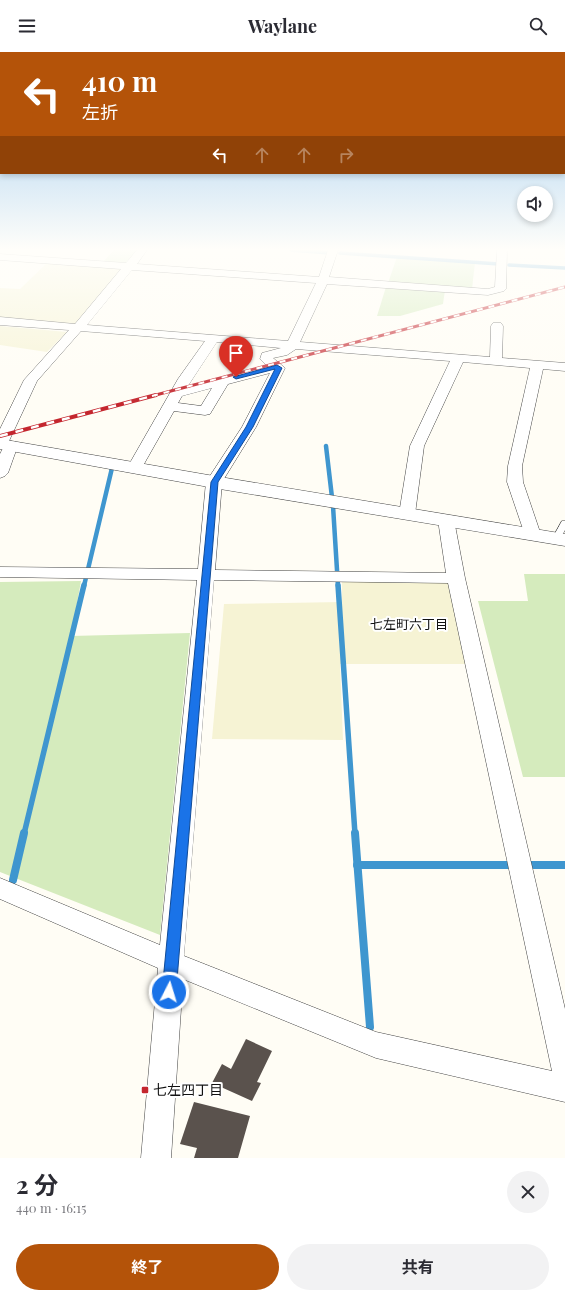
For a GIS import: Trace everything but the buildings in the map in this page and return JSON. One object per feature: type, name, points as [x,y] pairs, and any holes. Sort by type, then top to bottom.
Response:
[{"type":"street","points":[[0,472],[4,444],[32,380],[79,328],[100,302]]},
{"type":"street","points":[[277,366],[266,359],[266,356],[283,352],[292,346],[313,302]]},
{"type":"street","points":[[0,321],[292,346],[565,367]]},
{"type":"street","points":[[496,362],[497,326]]},
{"type":"street","points":[[135,468],[185,379],[213,339]]},
{"type":"street","points":[[407,514],[417,446],[458,359]]},
{"type":"street","points":[[533,535],[515,482],[516,466],[537,365]]},
{"type":"street","points":[[177,393],[277,366]]},
{"type":"street","points":[[156,1158],[171,962],[207,574],[214,482],[249,427],[279,368],[277,366]]},
{"type":"street","points":[[169,406],[205,411],[223,381]]},
{"type":"street","points":[[4,444],[214,482],[533,535],[562,534]]},
{"type":"street","points":[[446,520],[456,578],[565,1069]]},
{"type":"street","points":[[0,572],[456,578]]},
{"type":"street","points":[[0,888],[171,962],[376,1045],[565,1088]]},
{"type":"shaded area","points":[[0,302],[94,302],[74,325],[0,319]]},
{"type":"shaded area","points":[[0,326],[67,332],[47,352],[0,345]]},
{"type":"shaded area","points":[[342,579],[450,580],[469,664],[340,664],[343,740],[212,739],[224,604],[342,602]]},
{"type":"green space","points":[[381,302],[443,302],[443,304],[400,316],[377,316]]},
{"type":"green space","points":[[524,574],[565,574],[565,777],[523,777],[478,601],[528,601]]},
{"type":"green space","points":[[81,581],[71,636],[190,633],[160,935],[0,872],[0,582]]},
{"type":"waterway","points":[[326,446],[333,506],[338,586]]},
{"type":"waterway","points":[[84,586],[112,468]]},
{"type":"waterway","points":[[24,834],[84,585]]},
{"type":"waterway","points":[[338,585],[355,834]]},
{"type":"waterway","points":[[13,880],[24,833]]},
{"type":"waterway","points":[[355,833],[357,865]]},
{"type":"waterway","points":[[357,865],[514,865]]},
{"type":"waterway","points":[[357,865],[370,1027]]},
{"type":"waterway","points":[[526,865],[565,865]]},
{"type":"railway","points":[[152,396],[510,302]]},
{"type":"railway","points":[[0,436],[156,395]]},
{"type":"place","name":"七左四丁目","points":[[145,1090]]},
{"type":"district","name":"七左町六丁目","points":[[409,624]]},
{"type":"route","points":[[169,992],[214,482],[249,427],[279,368],[277,366],[236,377]]}]
